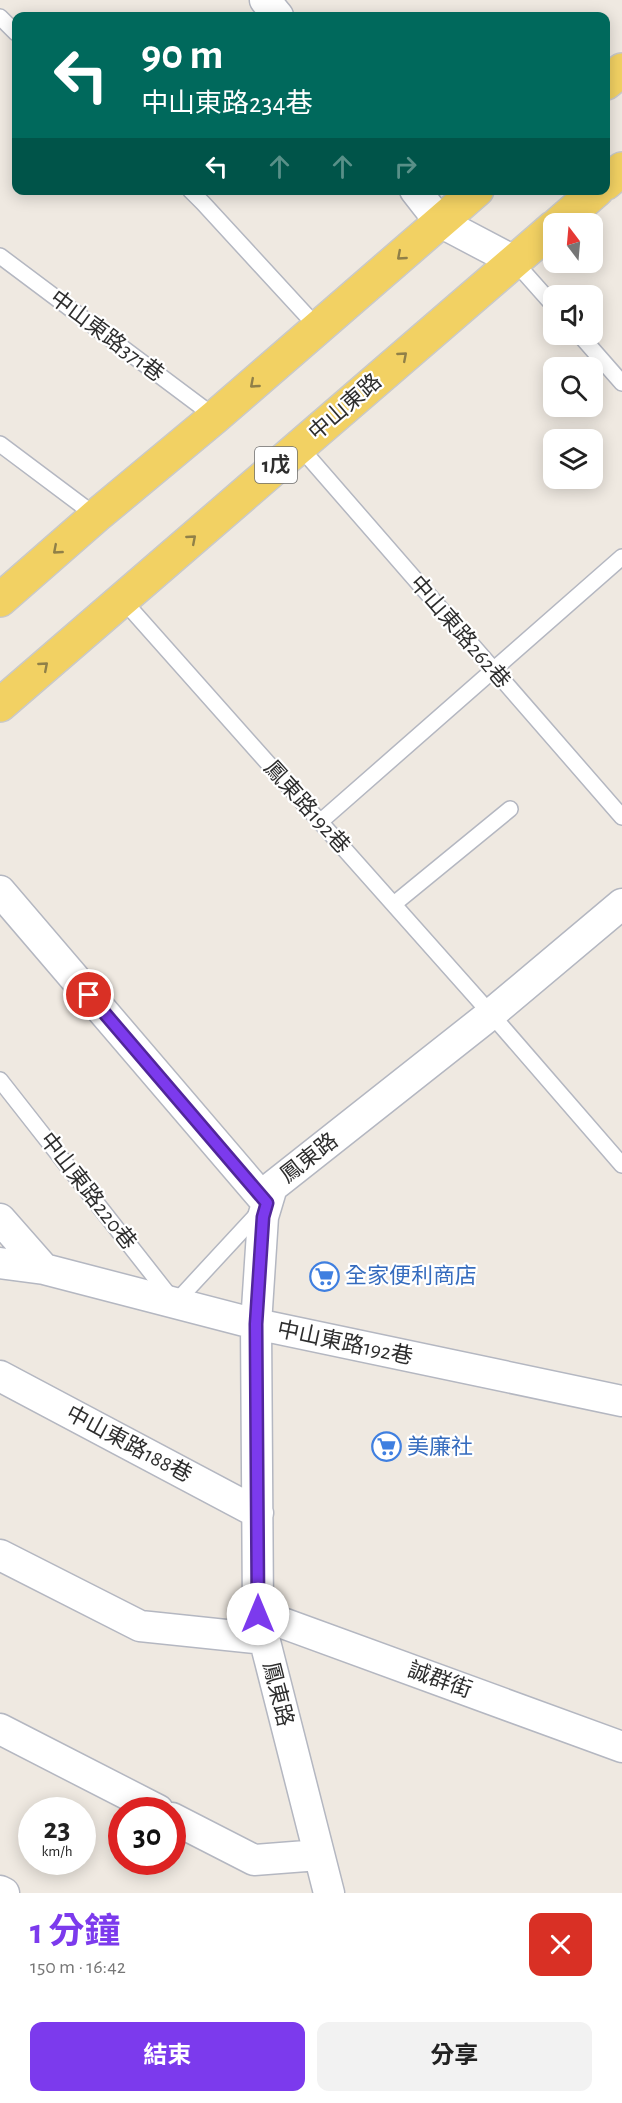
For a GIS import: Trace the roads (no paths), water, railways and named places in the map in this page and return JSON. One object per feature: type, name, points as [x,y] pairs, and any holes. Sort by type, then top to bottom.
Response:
[{"type":"main road","points":[[610,80],[622,70]]},
{"type":"main road","points":[[610,180],[622,170]]},
{"type":"main road","points":[[0,600],[471,195]]},
{"type":"main road","points":[[571,213],[591,195]]},
{"type":"main road","name":"中山東路","points":[[0,705],[543,236]]},
{"type":"street","points":[[265,0],[275,12]]},
{"type":"street","points":[[419,195],[440,222],[514,261]]},
{"type":"street","points":[[0,891],[267,1203]]},
{"type":"street","name":"鳳東路","points":[[329,1893],[261,1626],[256,1324],[263,1217],[267,1203],[272,1188],[491,1014],[622,904]]},
{"type":"street","points":[[0,1219],[44,1269]]},
{"type":"street","name":"中山東路192巷","points":[[0,1263],[44,1269],[256,1324],[622,1401]]},
{"type":"street","name":"中山東路188巷","points":[[0,1376],[258,1513]]},
{"type":"street","name":"誠群街","points":[[0,1555],[140,1626],[261,1626],[622,1747]]},
{"type":"street","points":[[0,1729],[133,1797]]},
{"type":"street","points":[[186,1825],[254,1860],[319,1855]]},
{"type":"street","points":[[0,1891],[4,1893]]},
{"type":"lane","points":[[0,18],[12,29]]},
{"type":"lane","points":[[195,195],[318,328]]},
{"type":"lane","name":"中山東路371巷","points":[[0,256],[215,417]]},
{"type":"lane","points":[[514,261],[543,294]]},
{"type":"lane","points":[[589,345],[622,383]]},
{"type":"lane","points":[[0,444],[96,516]]},
{"type":"lane","name":"中山東路262巷","points":[[299,446],[622,818]]},
{"type":"lane","points":[[320,822],[622,557]]},
{"type":"lane","name":"鳳東路192巷","points":[[122,599],[394,904],[622,1165]]},
{"type":"lane","points":[[394,904],[510,809]]},
{"type":"lane","name":"中山東路220巷","points":[[0,1080],[176,1303]]},
{"type":"lane","points":[[176,1303],[267,1203]]},
{"type":"place","name":"全家便利商店","points":[[324,1276]]},
{"type":"place","name":"美廉社","points":[[386,1447]]}]
